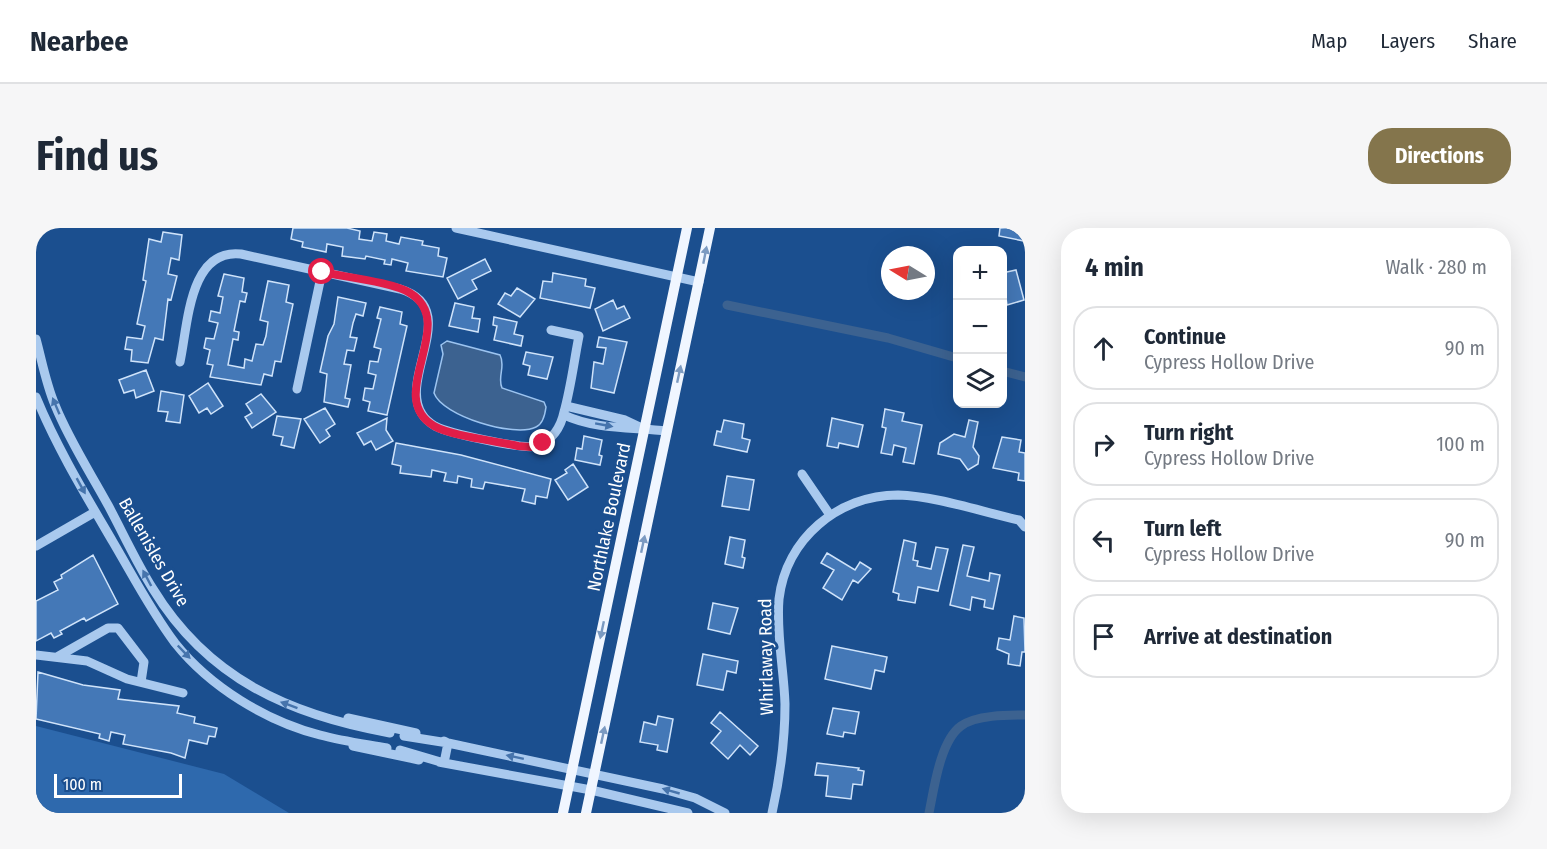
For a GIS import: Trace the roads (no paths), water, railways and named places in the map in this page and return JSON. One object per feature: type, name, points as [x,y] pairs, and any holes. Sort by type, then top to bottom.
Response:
[{"type":"main road","name":"Northlake Boulevard","points":[[563,813],[687,228]]},
{"type":"main road","points":[[586,813],[710,228]]},
{"type":"street","points":[[456,228],[699,282]]},
{"type":"street","points":[[180,362],[198,278],[204,267],[214,259],[228,254],[241,254],[405,291],[423,305],[428,317],[416,399],[423,417],[435,426],[531,447],[543,443],[553,435],[565,410],[579,336],[551,330]]},
{"type":"street","points":[[297,389],[322,272]]},
{"type":"street","name":"Ballenisles Drive","points":[[36,339],[54,404],[70,437],[153,590],[177,624],[208,655],[248,686],[271,699],[365,729],[390,733]]},
{"type":"street","name":"Ballenisles Drive","points":[[36,397],[64,459],[153,610],[177,644],[208,676],[252,707],[319,735],[387,748]]},
{"type":"street","points":[[565,410],[575,420],[626,429],[667,431]]},
{"type":"street","points":[[802,474],[830,515]]},
{"type":"street","name":"Whirlaway Road","points":[[772,813],[784,730],[778,614],[782,584],[801,543],[830,515],[871,498],[901,495],[1019,520],[1025,527]]},
{"type":"street","points":[[36,546],[95,512]]},
{"type":"street","points":[[55,658],[108,628],[118,628],[144,662],[141,682]]},
{"type":"street","points":[[36,655],[87,661],[141,682],[183,693]]},
{"type":"street","points":[[318,715],[385,725],[448,743]]},
{"type":"street","points":[[362,743],[365,729]]},
{"type":"street","points":[[319,735],[366,750],[591,790],[687,813]]},
{"type":"street","points":[[404,736],[595,773],[687,796],[725,813]]},
{"type":"street","points":[[444,763],[448,743]]},
{"type":"street","points":[[400,750],[444,763]]},
{"type":"waterway","points":[[727,305],[888,338],[953,357]]},
{"type":"waterway","points":[[1007,372],[1025,377]]},
{"type":"waterway","points":[[929,813],[939,766],[954,733],[967,722],[992,716],[1025,715]]}]
